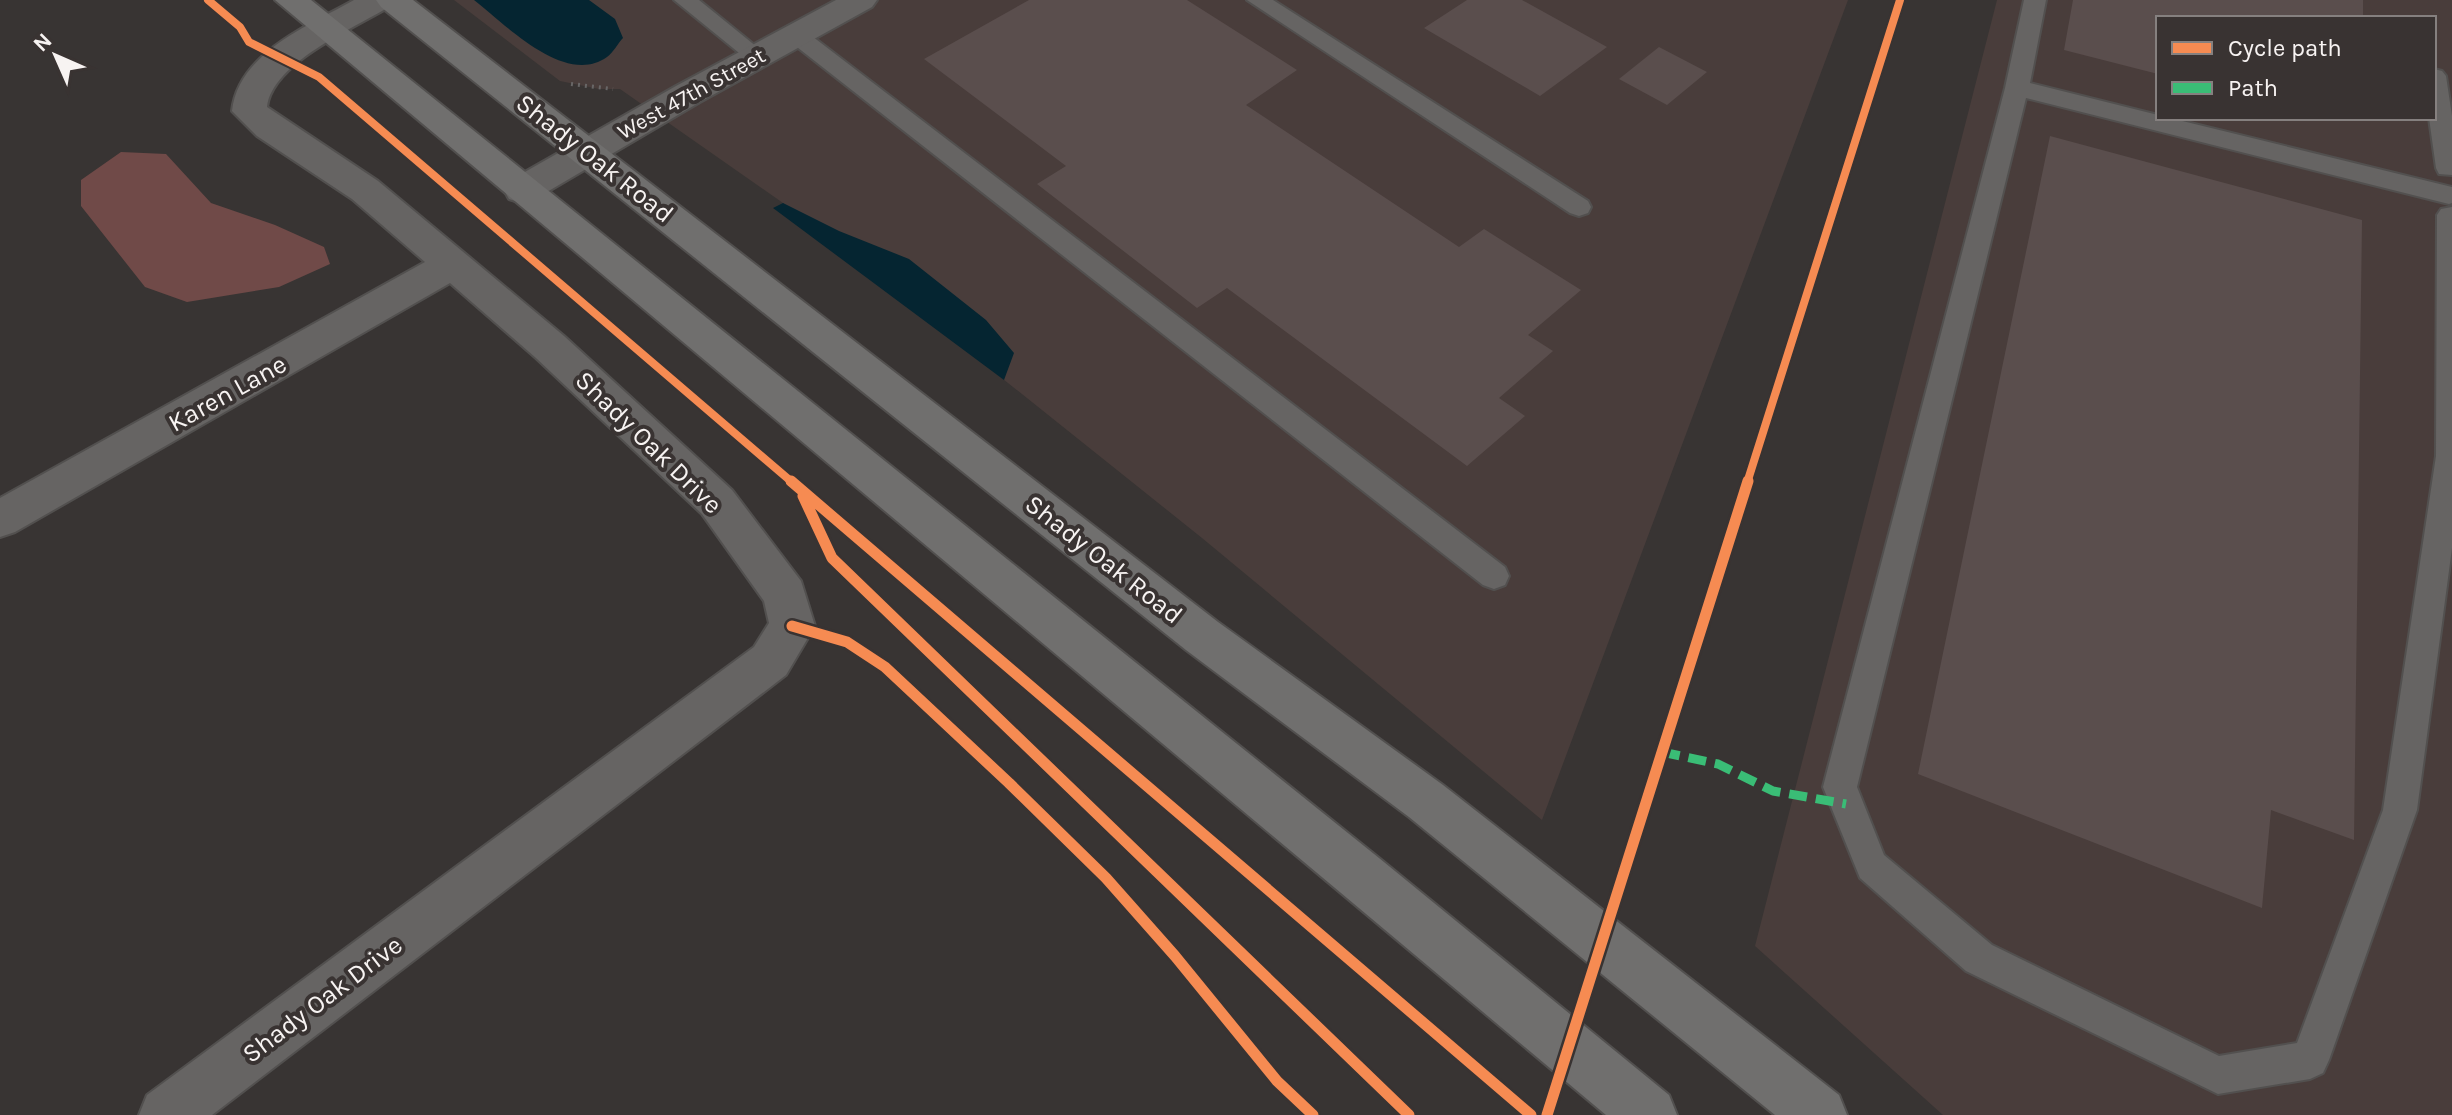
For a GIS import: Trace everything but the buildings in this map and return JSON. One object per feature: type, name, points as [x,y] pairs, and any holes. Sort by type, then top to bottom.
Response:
[{"type":"main road","points":[[291,0],[1361,875],[1649,1115]]},
{"type":"main road","name":"Shady Oak Road","points":[[392,0],[1202,636],[1426,801],[1819,1115]]},
{"type":"street","name":"Shady Oak Drive","points":[[167,1115],[770,661],[792,626],[785,595],[717,502],[550,347],[365,190],[269,128],[249,111],[250,96],[257,83],[283,59],[378,0]]},
{"type":"street","name":"West 47th Street","points":[[522,190],[861,0]]},
{"type":"street","name":"Karen Lane","points":[[0,519],[453,264]]},
{"type":"lane","points":[[685,0],[757,56]]},
{"type":"lane","points":[[1258,0],[1579,207]]},
{"type":"lane","points":[[2035,0],[2017,88],[1840,787],[1872,866],[1979,958],[2218,1075],[2310,1060],[2400,810],[2450,456],[2450,169],[2436,88]]},
{"type":"lane","points":[[796,35],[1494,576]]},
{"type":"lane","points":[[2017,88],[2450,209]]},
{"type":"path","points":[[560,81],[620,89]]},
{"type":"shaded area","points":[[454,0],[1848,0],[1542,820],[1202,538],[783,203],[620,89],[599,89],[560,81]]},
{"type":"shaded area","points":[[1997,0],[2452,0],[2452,1115],[1943,1115],[1755,946]]},
{"type":"shaded area","points":[[121,152],[166,154],[211,203],[275,225],[324,247],[330,264],[279,287],[187,302],[145,287],[81,206],[81,180]]},
{"type":"water","points":[[474,0],[589,0],[615,19],[623,38],[607,57],[590,64],[573,64],[536,49]]},
{"type":"water","points":[[783,203],[839,231],[909,259],[986,320],[1014,353],[1004,380],[773,208]]},
{"type":"marked path","points":[[1662,752],[1718,764],[1773,791],[1846,804]]},
{"type":"cycle path","points":[[208,0],[240,27],[249,42],[319,77],[1531,1115]]},
{"type":"cycle path","points":[[1547,1115],[1900,0]]},
{"type":"cycle path","points":[[803,496],[832,558],[1409,1115]]},
{"type":"cycle path","points":[[792,626],[847,642],[885,667],[1009,783],[1106,878],[1175,956],[1277,1081],[1313,1115]]}]
